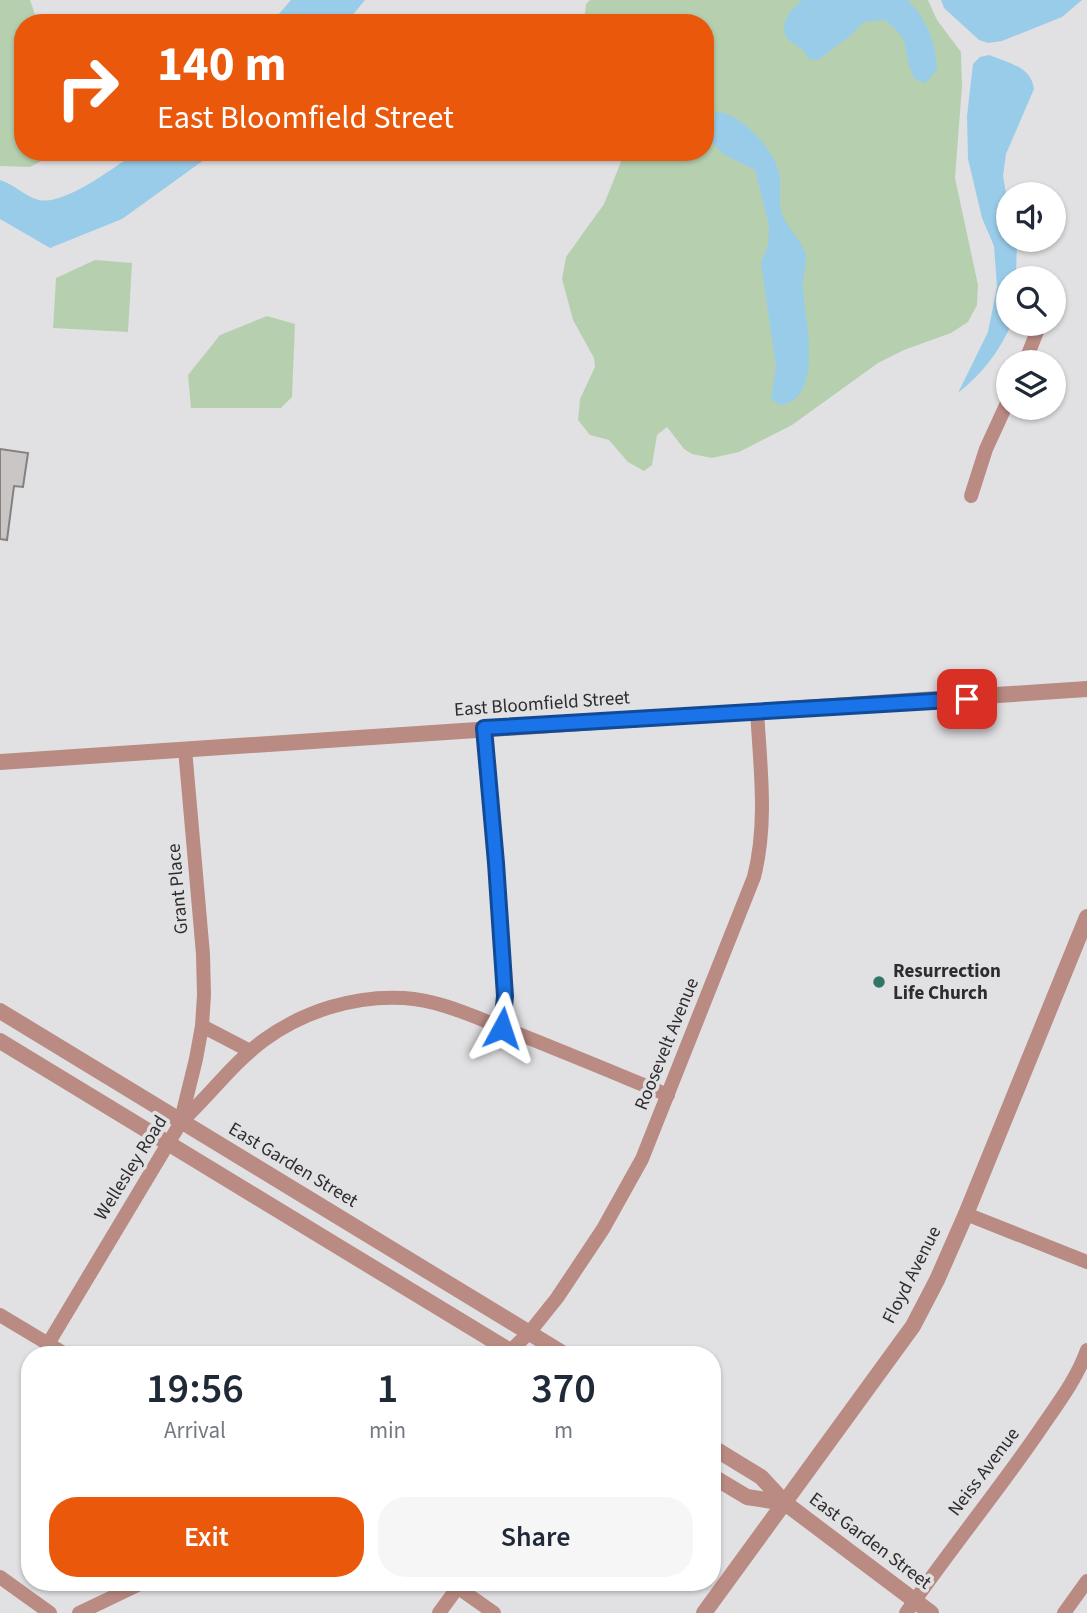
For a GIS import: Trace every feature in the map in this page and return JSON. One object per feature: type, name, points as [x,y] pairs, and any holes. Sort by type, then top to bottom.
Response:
[{"type":"street","points":[[971,496],[986,449],[999,420]]},
{"type":"street","name":"East Bloomfield Street","points":[[0,762],[1087,689]]},
{"type":"street","name":"Roosevelt Avenue","points":[[517,1346],[557,1298],[603,1229],[642,1159],[754,877],[761,850],[763,825],[757,710]]},
{"type":"street","points":[[484,728],[505,996],[502,1028]]},
{"type":"street","name":"Grant Place","points":[[181,1122],[202,1026],[203,954],[185,749]]},
{"type":"street","name":"Floyd Avenue","points":[[721,1590],[913,1326],[937,1280],[966,1213],[1087,917]]},
{"type":"street","name":"Wellesley Road","points":[[48,1344],[181,1122],[250,1051],[265,1039],[307,1016],[349,1002],[376,998],[407,998],[447,1006],[668,1095]]},
{"type":"street","name":"East Garden Street","points":[[0,1012],[550,1346]]},
{"type":"street","points":[[202,1026],[250,1051]]},
{"type":"street","points":[[0,1041],[497,1346]]},
{"type":"street","points":[[966,1213],[1087,1262]]},
{"type":"street","points":[[0,1315],[51,1346]]},
{"type":"street","name":"Neiss Avenue","points":[[910,1607],[955,1542],[1015,1466],[1065,1393],[1087,1350]]},
{"type":"street","name":"East Garden Street","points":[[721,1453],[761,1477],[785,1503],[910,1607],[931,1613]]},
{"type":"street","name":"East Garden Street","points":[[721,1481],[747,1497],[785,1503]]},
{"type":"street","points":[[0,1577],[50,1613]]},
{"type":"street","points":[[1064,1613],[1087,1581]]},
{"type":"street","points":[[79,1613],[125,1591]]},
{"type":"street","points":[[439,1613],[451,1591]]},
{"type":"street","points":[[463,1591],[494,1613]]},
{"type":"street","name":"Floyd Avenue","points":[[704,1613],[720,1591]]},
{"type":"green space","points":[[0,0],[30,0],[35,14],[14,14],[14,161],[41,161],[30,167],[0,166]]},
{"type":"green space","points":[[590,0],[928,0],[937,20],[961,52],[962,86],[955,178],[978,285],[977,305],[968,322],[951,333],[904,350],[878,363],[792,425],[739,452],[712,458],[692,454],[684,449],[667,427],[657,435],[652,465],[644,471],[628,462],[609,440],[590,435],[578,420],[580,399],[595,367],[594,358],[573,320],[562,279],[566,257],[604,204],[621,161],[714,161],[714,14],[585,14],[586,4]]},
{"type":"green space","points":[[95,260],[132,263],[128,332],[53,328],[56,278]]},
{"type":"green space","points":[[267,316],[295,324],[292,397],[281,408],[191,408],[188,375],[220,335]]},
{"type":"water","points":[[291,0],[365,0],[353,14],[279,14]]},
{"type":"water","points":[[803,0],[908,0],[929,32],[935,50],[937,70],[925,83],[916,80],[901,35],[884,20],[864,22],[818,60],[808,59],[802,49],[788,39],[784,28],[787,17]]},
{"type":"water","points":[[941,0],[1082,0],[1062,17],[1002,41],[988,43],[979,40],[944,8]]},
{"type":"water","points":[[989,55],[1023,70],[1032,81],[1034,89],[1006,154],[1004,182],[996,182],[996,252],[1017,252],[1016,266],[996,266],[996,273],[994,246],[982,218],[968,159],[967,116],[973,64],[980,57]]},
{"type":"water","points":[[716,111],[736,119],[755,134],[770,152],[780,177],[782,214],[806,256],[803,284],[809,356],[807,374],[802,389],[793,400],[779,405],[771,399],[776,367],[761,263],[768,245],[769,226],[755,170],[723,154],[714,144]]},
{"type":"water","points":[[124,161],[203,161],[122,219],[50,248],[0,219],[0,180],[39,200],[62,197],[90,184]]},
{"type":"water","points":[[996,292],[996,336],[1005,336],[989,362],[958,393],[988,332]]},
{"type":"building","points":[[0,449],[28,453],[23,487],[14,486],[7,540],[0,539]]},
{"type":"place","name":"Resurrection Life Church","points":[[879,982]]},
{"type":"route","points":[[502,1028],[505,996],[484,728],[967,699]]}]
